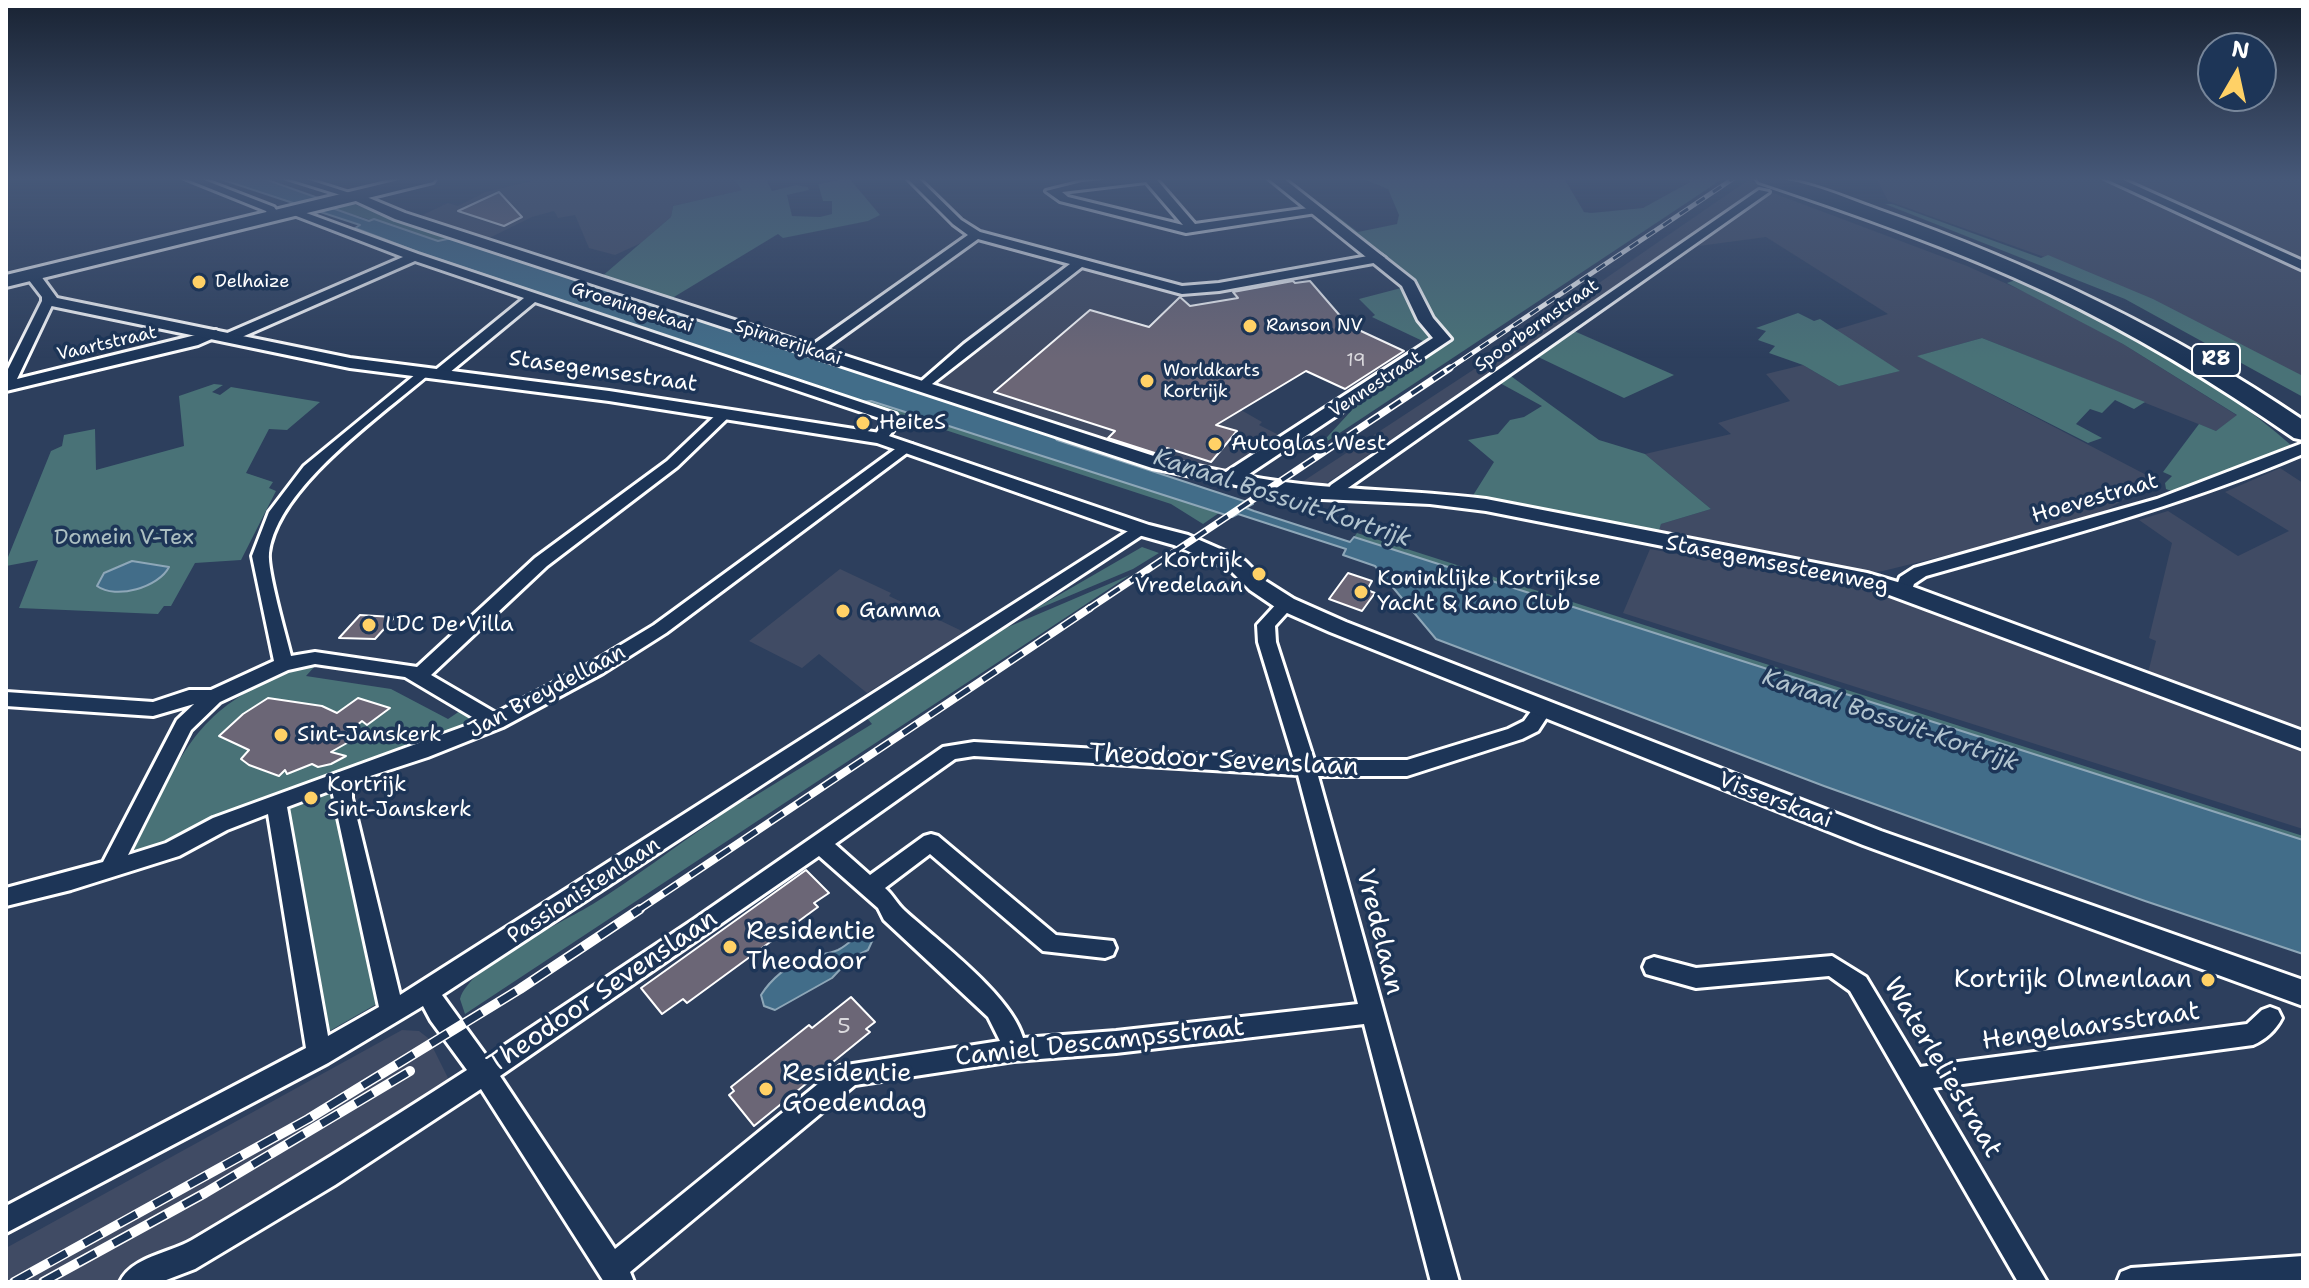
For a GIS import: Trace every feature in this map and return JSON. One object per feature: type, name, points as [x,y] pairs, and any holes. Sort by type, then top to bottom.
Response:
[{"type":"highway","name":"R8","points":[[1928,238],[1959,248],[2091,305],[2291,414]]},
{"type":"highway","name":"R8","points":[[1960,238],[2067,282],[2157,326],[2291,414]]},
{"type":"highway","points":[[2291,414],[2303,446]]},
{"type":"main road","points":[[6,281],[178,238]]},
{"type":"street","name":"Groeningekaai","points":[[361,238],[894,420],[880,438]]},
{"type":"street","name":"Spinnerijkaai","points":[[467,238],[1159,464],[1228,479]]},
{"type":"street","points":[[813,351],[972,238]]},
{"type":"street","points":[[987,238],[1182,290],[1219,287],[1379,258]]},
{"type":"street","name":"Vennestraat","points":[[1228,479],[1443,339],[1426,320],[1409,284],[1353,238]]},
{"type":"street","name":"Spoorbermstraat","points":[[1338,495],[1337,488],[1689,238]]},
{"type":"street","points":[[2242,238],[2303,266]]},
{"type":"street","name":"Vaartstraat","points":[[6,386],[223,335],[414,257]]},
{"type":"street","points":[[923,387],[969,347],[1079,263]]},
{"type":"street","points":[[6,386],[50,297],[33,275]]},
{"type":"street","points":[[284,664],[260,556],[277,512],[309,469],[533,297]]},
{"type":"street","name":"Stasegemsestraat","points":[[48,301],[339,361],[880,438],[1142,530]]},
{"type":"street","points":[[420,675],[541,562],[672,464],[725,414]]},
{"type":"street","name":"Hoevestraat","points":[[1904,591],[1906,581],[1920,572],[2148,508],[2303,446]]},
{"type":"street","name":"Jan Breydellaan","points":[[6,897],[172,850],[220,824],[496,722],[597,668],[660,629],[907,447]]},
{"type":"street","name":"Stasegemsesteenweg","points":[[1228,479],[1300,492],[1430,498],[1486,505],[1658,541],[1829,571],[1904,591],[2303,740]]},
{"type":"street","name":"Visserskaai","points":[[1142,530],[1153,539],[1257,585],[1286,604],[1544,708],[1872,838],[2303,993]]},
{"type":"street","name":"Passionistenlaan","points":[[6,1220],[319,1055],[428,991],[1142,530]]},
{"type":"street","name":"Vredelaan","points":[[1286,604],[1266,625],[1267,642],[1306,768],[1445,1282]]},
{"type":"street","points":[[110,869],[184,725],[213,697],[284,664],[315,658],[402,669],[420,675],[496,722]]},
{"type":"street","points":[[6,699],[153,709],[189,697],[213,697]]},
{"type":"street","name":"Theodoor Sevenslaan","points":[[134,1282],[162,1266],[185,1259],[326,1176],[484,1073],[820,844],[932,763],[961,750],[1306,768],[1407,768],[1515,734],[1531,726],[1544,708]]},
{"type":"street","points":[[153,709],[166,721],[184,725]]},
{"type":"street","points":[[342,778],[342,798],[392,1012]]},
{"type":"street","points":[[276,804],[319,1055]]},
{"type":"street","points":[[868,888],[931,842],[1051,944],[1105,948]]},
{"type":"street","points":[[820,844],[996,1010],[1009,1030],[1014,1050]]},
{"type":"street","name":"Waterleliestraat","points":[[1654,967],[1696,978],[1832,966],[1858,984],[2033,1282]]},
{"type":"street","points":[[428,991],[439,1013],[484,1073],[616,1275]]},
{"type":"street","name":"Camiel Descampsstraat","points":[[616,1275],[849,1074],[1014,1050],[1116,1042],[1370,1013]]},
{"type":"street","name":"Hengelaarsstraat","points":[[1914,1079],[2253,1034],[2270,1018]]},
{"type":"street","points":[[2131,1282],[2303,1270]]},
{"type":"shaded area","points":[[585,238],[647,238],[615,255],[589,248]]},
{"type":"shaded area","points":[[1664,238],[1758,238],[1691,247],[1680,242],[1333,479],[1321,486],[1299,484],[1476,368]]},
{"type":"shaded area","points":[[1768,238],[1893,238],[1967,266],[2045,301],[2123,344],[2238,416],[2216,431],[1982,338],[1918,356],[2156,480],[2090,520],[1866,573],[1658,534],[1661,524],[1711,509],[1645,454],[1731,434],[1718,423],[1790,401],[1766,374],[1803,365],[1839,386],[1899,371],[1835,330],[1888,314]]},
{"type":"shaded area","points":[[1992,238],[2303,238],[2303,388],[2050,259]]},
{"type":"shaded area","points":[[1082,267],[1180,294],[1305,275],[1348,325],[1412,355],[1354,394],[1307,370],[1241,410],[1262,422],[1259,425],[1285,438],[1235,471],[1223,473],[1195,470],[942,389],[938,380]]},
{"type":"shaded area","points":[[2280,468],[2303,483],[2303,732],[2148,673],[2156,641],[2149,638],[2172,543],[2139,520],[2168,511],[2238,556],[2289,531],[2225,492]]},
{"type":"shaded area","points":[[1650,549],[1891,593],[2241,724],[2303,751],[2303,829],[1623,613]]},
{"type":"shaded area","points":[[840,569],[964,632],[867,693],[819,654],[802,668],[749,641]]},
{"type":"shaded area","points":[[402,1030],[419,1031],[428,1038],[448,1078],[444,1085],[398,1118],[117,1282],[6,1282],[6,1248]]},
{"type":"green space","points":[[646,238],[771,238],[669,300],[600,278]]},
{"type":"green space","points":[[1361,238],[1633,238],[1317,448],[1363,398],[1448,343],[1450,338],[1428,316],[1412,280]]},
{"type":"green space","points":[[1971,238],[1986,238],[2041,258],[2048,255],[2153,299],[2303,376],[2303,397],[2125,299]]},
{"type":"green space","points":[[2018,279],[2091,315],[2195,373],[2292,446],[2183,490],[2174,492],[2166,489],[2165,483],[2172,476],[2163,472],[2199,424],[2216,431],[2237,415],[2123,344],[2007,283]]},
{"type":"green space","points":[[1405,287],[1435,339],[1429,344],[1372,317],[1375,315],[1359,299]]},
{"type":"green space","points":[[1798,313],[1814,321],[1820,319],[1900,371],[1839,386],[1803,365],[1769,353],[1775,346],[1758,340],[1766,331],[1756,328]]},
{"type":"green space","points":[[1574,331],[1674,375],[1624,398],[1534,355]]},
{"type":"green space","points":[[1982,338],[2145,402],[2134,409],[2115,400],[2102,413],[2090,409],[2076,424],[2102,438],[2088,443],[1917,356]]},
{"type":"green space","points":[[1508,374],[1599,440],[1645,454],[1711,509],[1661,524],[1658,534],[1472,497],[1494,462],[1468,440],[1498,434],[1510,420],[1524,417],[1542,406],[1498,382]]},
{"type":"green space","name":"Domein V-Tex","points":[[214,384],[223,385],[212,392],[220,395],[231,387],[320,402],[287,430],[269,429],[246,473],[273,482],[269,488],[276,491],[241,560],[195,563],[171,606],[164,606],[158,614],[19,608],[38,560],[6,566],[6,562],[51,451],[62,446],[64,435],[95,429],[96,470],[184,446],[179,396]]},
{"type":"green space","points":[[871,400],[1219,513],[1203,524],[1171,504],[860,402]]},
{"type":"green space","points":[[1357,533],[2303,836],[2303,840],[1354,537]]},
{"type":"green space","points":[[1142,547],[1159,553],[1133,569],[1026,614]]},
{"type":"green space","points":[[1130,575],[465,1014],[460,999],[467,986],[481,972],[624,884],[715,820],[716,814],[741,799],[750,799],[872,724],[866,717],[1001,630]]},
{"type":"green space","points":[[316,665],[306,676],[391,689],[448,719],[463,709],[473,719],[471,724],[400,747],[393,753],[173,843],[132,852],[130,848],[134,835],[142,831],[178,762],[206,725],[223,708],[244,694],[292,671]]},
{"type":"green space","points":[[332,790],[380,1002],[326,1033],[286,806]]},
{"type":"water","name":"Kanaal Bossuit-Kortrijk","points":[[381,238],[430,238],[438,241],[452,238],[1052,435],[1057,440],[1253,504],[1246,508],[1254,511],[1350,542],[1354,537],[2303,840],[2303,954],[1824,786],[1436,639],[1375,566],[1343,555],[1346,549],[1238,514],[1232,517],[871,401],[860,402]]},
{"type":"water","points":[[132,561],[169,567],[156,580],[136,589],[115,592],[97,586],[104,573]]},
{"type":"water","points":[[870,927],[875,935],[868,950],[850,959],[832,978],[775,1010],[764,1006],[761,995],[786,969],[806,958],[838,950]]},
{"type":"building","name":"Worldkarts Kortrijk","points":[[1293,281],[1310,281],[1348,325],[1404,351],[1345,389],[1306,371],[1216,425],[1237,431],[1211,462],[1167,448],[1161,455],[1108,438],[1115,431],[994,392],[1090,310],[1149,327],[1180,297],[1190,306],[1238,298],[1233,292]]},
{"type":"building","name":"Koninklijke Kortrijkse Yacht & Kano Club","points":[[1348,573],[1372,581],[1367,590],[1375,593],[1362,611],[1329,599]]},
{"type":"building","name":"LDC De Villa","points":[[360,615],[393,619],[375,639],[339,638]]},
{"type":"building","name":"Sint-Janskerk","points":[[268,698],[322,706],[337,713],[358,698],[390,708],[367,725],[362,721],[349,732],[347,743],[331,752],[346,756],[318,767],[312,764],[287,774],[285,770],[279,776],[249,765],[241,759],[249,750],[219,736],[243,714]]},
{"type":"building","name":"Residentie Theodoor","points":[[806,870],[829,893],[814,903],[818,907],[687,1003],[683,999],[662,1014],[641,988]]},
{"type":"building","points":[[851,997],[875,1022],[866,1029],[870,1032],[754,1126],[729,1095],[734,1091],[731,1087],[809,1025],[812,1028]]},
{"type":"railway","points":[[1447,370],[1644,238]]},
{"type":"railway","points":[[1090,608],[1447,370]]},
{"type":"railway","points":[[637,911],[1090,608]]},
{"type":"railway","points":[[14,1282],[308,1119],[520,989],[637,911]]},
{"type":"railway","points":[[43,1282],[205,1193],[410,1071]]},
{"type":"place","name":"Delhaize","points":[[199,282]]},
{"type":"place","name":"Ranson NV","points":[[1250,326]]},
{"type":"place","name":"Worldkarts Kortrijk","points":[[1147,381]]},
{"type":"place","name":"HeiteS","points":[[863,423]]},
{"type":"place","name":"Autoglas West","points":[[1215,444]]},
{"type":"place","name":"Kortrijk Vredelaan","points":[[1259,574]]},
{"type":"place","name":"Koninklijke Kortrijkse Yacht & Kano Club","points":[[1361,592]]},
{"type":"place","name":"Gamma","points":[[843,611]]},
{"type":"place","name":"LDC De Villa","points":[[369,625]]},
{"type":"place","name":"Sint-Janskerk","points":[[281,735]]},
{"type":"place","name":"Kortrijk Sint-Janskerk","points":[[311,798]]},
{"type":"place","name":"Residentie Theodoor","points":[[730,947]]},
{"type":"place","name":"Kortrijk Olmenlaan","points":[[2208,980]]},
{"type":"place","name":"Residentie Goedendag","points":[[766,1089]]}]
